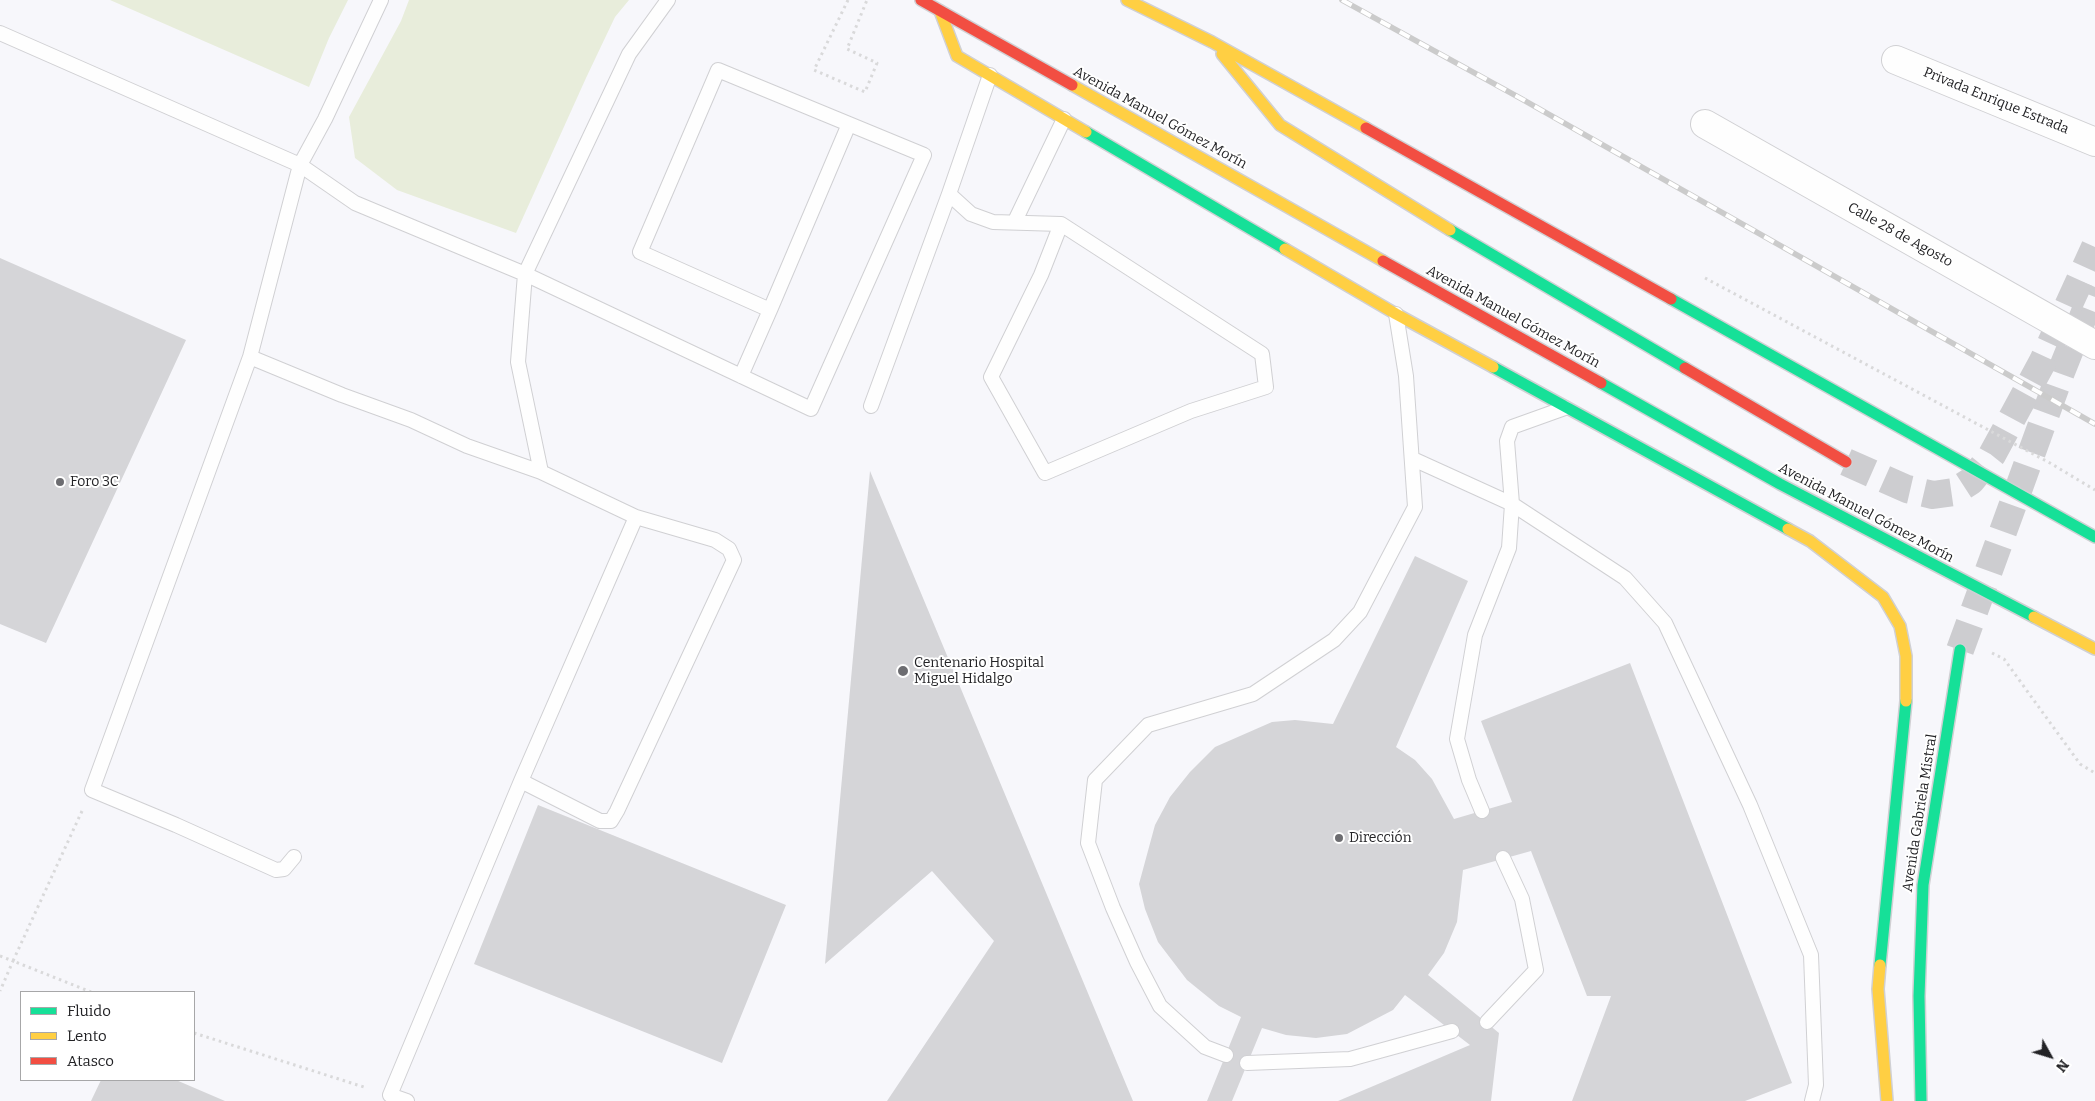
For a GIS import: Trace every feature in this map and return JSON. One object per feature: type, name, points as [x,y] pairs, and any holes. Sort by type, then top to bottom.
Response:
[{"type":"main road","name":"Avenida Manuel Gómez Morín","points":[[921,0],[1732,458],[2095,649]]},
{"type":"main road","points":[[1127,0],[1212,42],[2095,537]]},
{"type":"main road","points":[[940,11],[957,56],[1396,314],[1810,541],[1883,597],[1900,626],[1906,656],[1907,686],[1878,989],[1887,1101]]},
{"type":"main road","points":[[1212,42],[1280,125],[1476,246],[1846,462]]},
{"type":"main road","points":[[1267,238],[1311,220]]},
{"type":"main road","points":[[1715,460],[1732,458]]},
{"type":"main road","points":[[1672,466],[1689,463]]},
{"type":"main road","points":[[1780,484],[1788,500]]},
{"type":"main road","points":[[1801,525],[1810,541]]},
{"type":"main road","name":"Avenida Gabriela Mistral","points":[[1921,1101],[1919,996],[1923,885],[1960,650]]},
{"type":"street","name":"Privada Enrique Estrada","points":[[1896,60],[2095,142]]},
{"type":"street","name":"Calle 28 de Agosto","points":[[1705,124],[2095,344]]},
{"type":"lane","points":[[294,858],[284,869],[276,870],[92,790],[250,357],[300,166],[325,120],[381,0]]},
{"type":"lane","points":[[541,472],[518,362],[525,274],[629,54],[668,0]]},
{"type":"lane","points":[[0,33],[300,166],[355,203],[525,274],[811,409],[924,154],[718,70],[640,252],[770,310]]},
{"type":"lane","points":[[870,406],[949,194],[990,75]]},
{"type":"lane","points":[[1015,221],[1064,119]]},
{"type":"lane","points":[[741,376],[849,124]]},
{"type":"lane","points":[[949,194],[971,214],[993,222],[1015,221],[1061,224],[1262,354],[1266,387],[1191,411],[1045,473],[991,377],[1041,275],[1061,224]]},
{"type":"lane","points":[[1226,1055],[1205,1047],[1160,1006],[1137,962],[1113,908],[1088,843],[1095,780],[1148,725],[1253,694],[1334,640],[1360,612],[1415,507],[1406,376],[1396,314]]},
{"type":"lane","points":[[250,357],[342,395],[411,420],[467,446],[541,472],[636,517],[715,540],[729,550],[734,560],[611,821],[600,822],[521,781]]},
{"type":"lane","points":[[1482,811],[1469,780],[1457,739],[1474,635],[1509,548],[1512,504],[1507,441],[1512,427],[1567,407]]},
{"type":"lane","points":[[1413,459],[1512,504],[1625,578],[1665,623],[1750,804],[1811,956],[1816,1085],[1812,1101]]},
{"type":"lane","points":[[407,1101],[390,1095],[521,781],[636,517]]},
{"type":"lane","points":[[1487,1022],[1536,970],[1522,898],[1503,858]]},
{"type":"lane","points":[[1247,1063],[1350,1059],[1452,1031]]},
{"type":"path","points":[[848,0],[814,70],[865,92],[877,63],[847,49],[867,0]]},
{"type":"path","points":[[1987,650],[2004,659],[2080,764],[2095,773]]},
{"type":"path","points":[[0,991],[92,790]]},
{"type":"path","points":[[0,956],[88,991]]},
{"type":"path","points":[[195,1032],[390,1095]]},
{"type":"green space","points":[[110,0],[348,0],[329,38],[309,87]]},
{"type":"green space","points":[[409,0],[629,0],[615,17],[516,233],[397,190],[355,158],[349,117],[401,21]]},
{"type":"building","name":"Foro 3C","points":[[0,258],[186,340],[46,643],[0,624]]},
{"type":"building","name":"Centenario Hospital Miguel Hidalgo","points":[[870,471],[1133,1101],[887,1101],[994,941],[932,871],[825,964]]},
{"type":"building","points":[[1415,556],[1468,581],[1396,747],[1415,760],[1432,779],[1454,819],[1512,802],[1481,721],[1630,663],[1792,1083],[1745,1101],[1572,1101],[1611,996],[1587,996],[1531,851],[1463,870],[1457,922],[1444,953],[1428,975],[1499,1033],[1491,1101],[1338,1101],[1470,1045],[1405,995],[1393,1010],[1347,1034],[1316,1038],[1286,1035],[1262,1028],[1232,1101],[1207,1101],[1241,1017],[1219,1006],[1187,980],[1158,942],[1145,909],[1139,884],[1155,825],[1170,797],[1190,772],[1215,747],[1272,722],[1295,720],[1333,724]]},
{"type":"building","points":[[538,805],[786,905],[722,1063],[474,964]]},
{"type":"building","points":[[101,1081],[178,1081],[225,1101],[91,1101]]},
{"type":"tunnel","points":[[1846,462],[1907,489],[1933,495],[1954,492],[1971,481],[1992,455],[2043,361],[2095,247]]},
{"type":"tunnel","points":[[1960,650],[2061,372],[2095,287]]},
{"type":"railway","points":[[1342,0],[1520,98],[2095,424]]},
{"type":"traffic: fast","points":[[1086,132],[1285,249]]},
{"type":"traffic: fast","points":[[1450,230],[1685,368]]},
{"type":"traffic: fast","points":[[1671,299],[2095,537]]},
{"type":"traffic: fast","points":[[1493,367],[1788,529]]},
{"type":"traffic: fast","points":[[1601,383],[1780,484],[2034,617]]},
{"type":"traffic: fast","points":[[1921,1101],[1919,996],[1923,885],[1960,650]]},
{"type":"traffic: fast","points":[[1880,965],[1906,701]]},
{"type":"traffic: slow","points":[[1127,0],[1212,42],[1366,128]]},
{"type":"traffic: slow","points":[[940,11],[957,56],[1086,132]]},
{"type":"traffic: slow","points":[[1222,54],[1280,125],[1450,230]]},
{"type":"traffic: slow","points":[[1072,85],[1383,261]]},
{"type":"traffic: slow","points":[[1285,249],[1396,314],[1493,367]]},
{"type":"traffic: slow","points":[[1788,529],[1810,541],[1883,597],[1900,626],[1906,656],[1906,701]]},
{"type":"traffic: slow","points":[[2034,617],[2095,649]]},
{"type":"traffic: slow","points":[[1880,965],[1878,989],[1887,1101]]},
{"type":"traffic: jam","points":[[921,0],[1072,85]]},
{"type":"traffic: jam","points":[[1366,128],[1671,299]]},
{"type":"traffic: jam","points":[[1383,261],[1601,383]]},
{"type":"traffic: jam","points":[[1685,368],[1846,462]]},
{"type":"place","name":"Foro 3C","points":[[60,482]]},
{"type":"place","name":"Centenario Hospital Miguel Hidalgo","points":[[903,671]]},
{"type":"place","name":"Dirección","points":[[1339,838]]}]
